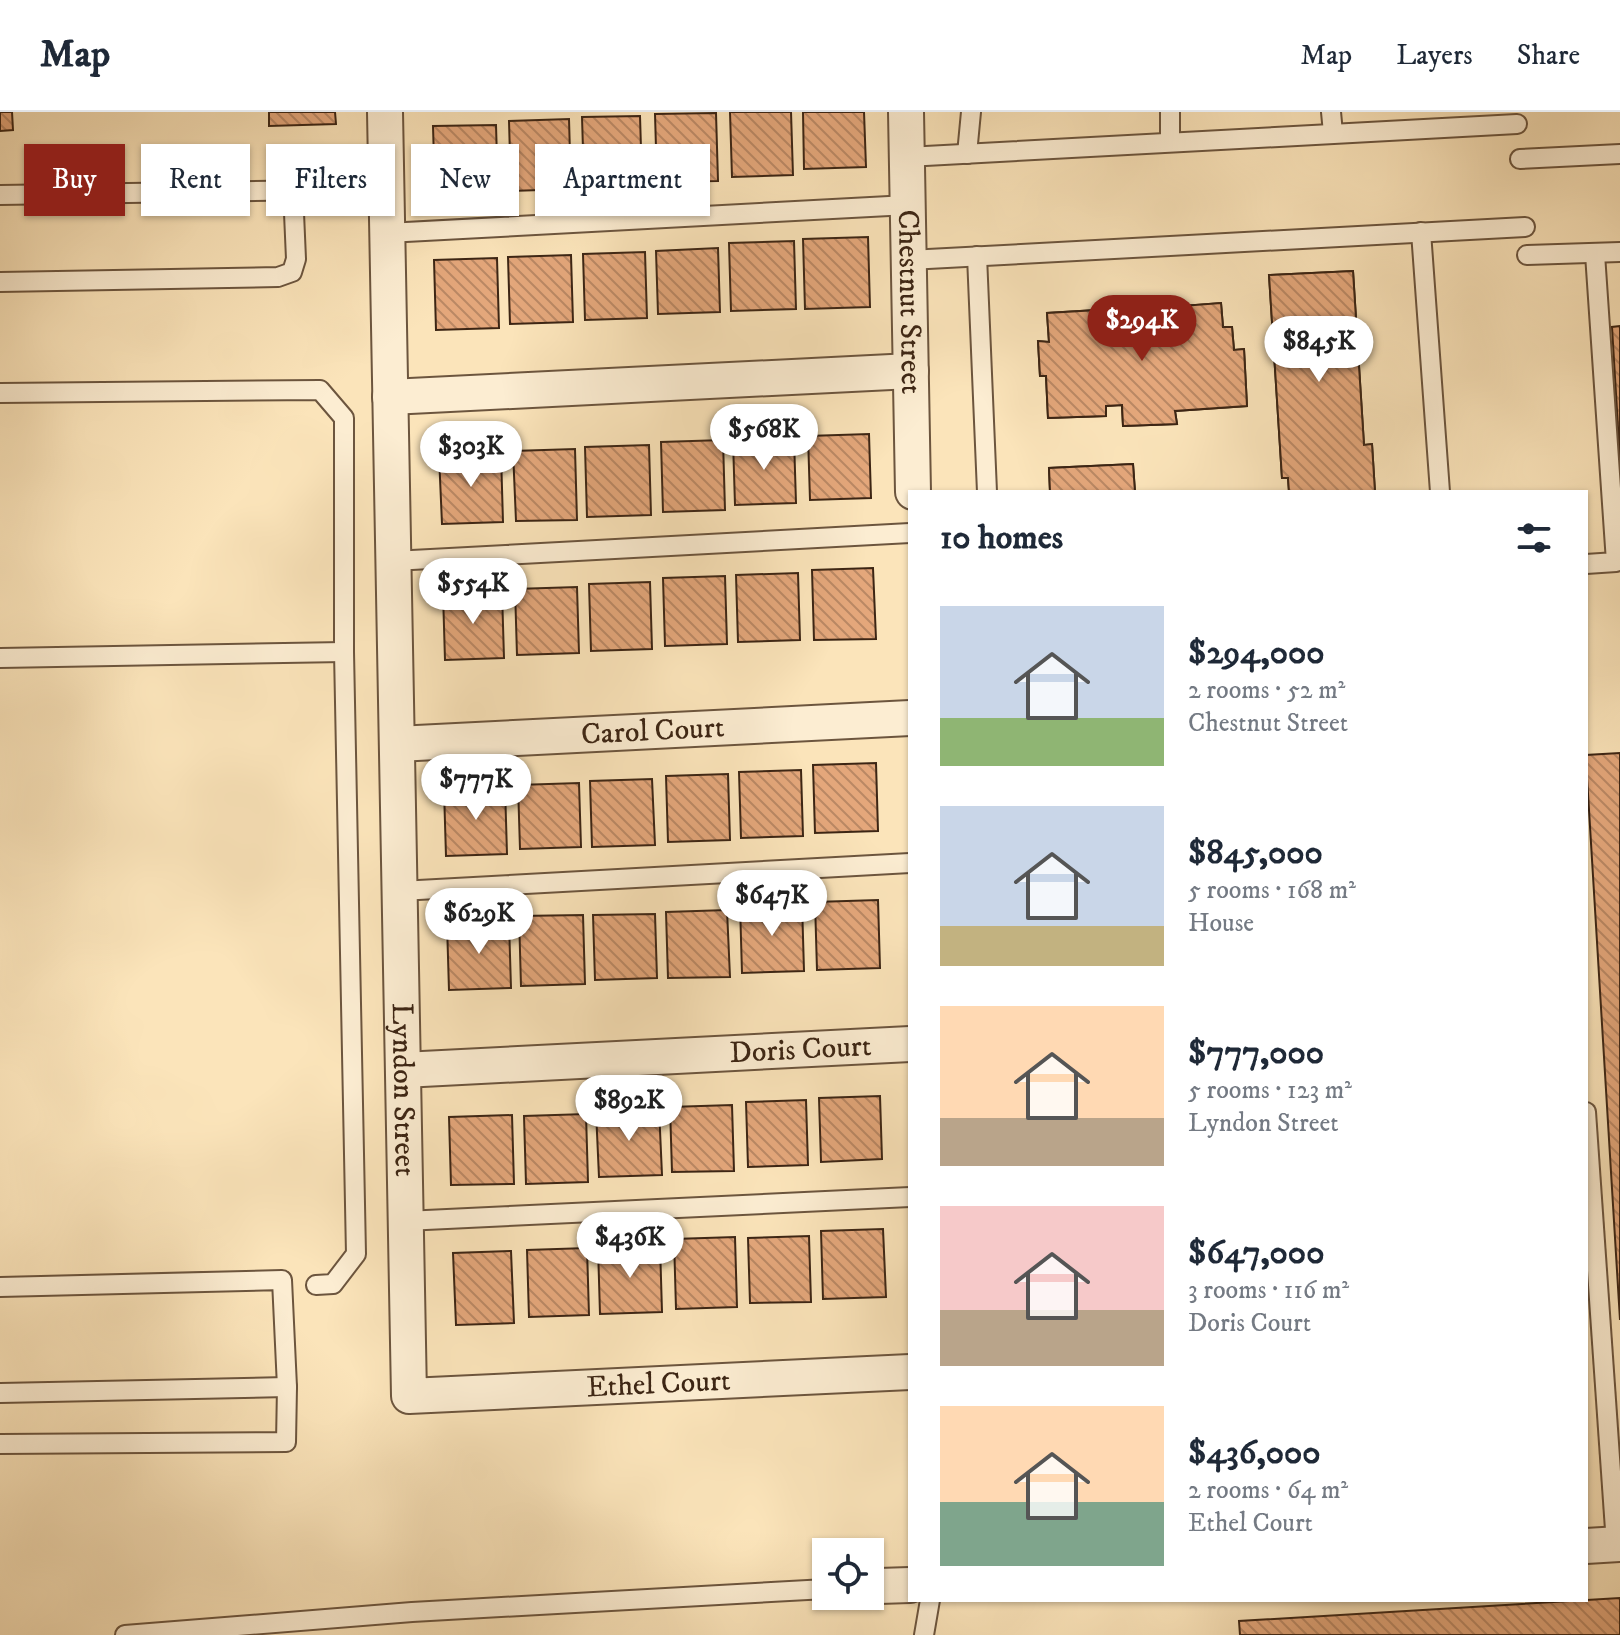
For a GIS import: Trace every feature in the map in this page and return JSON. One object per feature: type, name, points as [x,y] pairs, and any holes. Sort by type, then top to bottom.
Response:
[{"type":"street","name":"Lyndon Street","points":[[385,112],[385,144]]},
{"type":"street","name":"Chestnut Street","points":[[906,112],[913,490]]},
{"type":"street","name":"Lyndon Street","points":[[387,216],[409,1396]]},
{"type":"street","points":[[390,397],[911,371]]},
{"type":"street","name":"Carol Court","points":[[397,744],[908,718]]},
{"type":"street","name":"Doris Court","points":[[403,1070],[908,1044]]},
{"type":"street","name":"Ethel Court","points":[[409,1396],[908,1372]]},
{"type":"lane","points":[[967,154],[971,112]]},
{"type":"lane","points":[[1170,112],[1170,142]]},
{"type":"lane","points":[[1331,112],[1333,133]]},
{"type":"lane","points":[[907,157],[1517,124]]},
{"type":"lane","points":[[1520,159],[1620,154]]},
{"type":"lane","points":[[0,195],[266,190]]},
{"type":"lane","points":[[387,233],[908,205]]},
{"type":"lane","points":[[0,282],[278,277],[292,272],[296,259],[294,216]]},
{"type":"lane","points":[[909,260],[1525,227]]},
{"type":"lane","points":[[1421,232],[1440,490]]},
{"type":"lane","points":[[1527,255],[1620,252]]},
{"type":"lane","points":[[1588,564],[1616,562],[1595,254]]},
{"type":"lane","points":[[977,256],[987,490]]},
{"type":"lane","points":[[0,393],[320,390],[344,418],[344,652],[356,1254],[333,1284],[316,1285]]},
{"type":"lane","points":[[393,561],[908,533]]},
{"type":"lane","points":[[0,658],[344,652]]},
{"type":"lane","points":[[400,891],[908,863]]},
{"type":"lane","points":[[1588,1153],[1607,1545]]},
{"type":"lane","points":[[405,1221],[908,1197]]},
{"type":"lane","points":[[0,1287],[282,1280],[287,1387],[286,1442],[0,1444]]},
{"type":"lane","points":[[0,1393],[287,1387]]},
{"type":"lane","points":[[125,1635],[412,1612],[812,1590]]},
{"type":"lane","points":[[924,1635],[930,1602]]},
{"type":"building","points":[[0,112],[12,112],[13,130],[0,131]]},
{"type":"building","points":[[269,112],[335,112],[336,124],[269,126]]},
{"type":"building","points":[[730,112],[791,112],[793,175],[732,177]]},
{"type":"building","points":[[803,112],[864,112],[866,167],[804,169]]},
{"type":"building","points":[[716,113],[718,181],[710,181],[710,144],[656,144],[655,114]]},
{"type":"building","points":[[640,116],[641,144],[583,144],[582,117]]},
{"type":"building","points":[[569,119],[570,144],[535,144],[535,190],[519,191],[519,144],[510,144],[509,121]]},
{"type":"building","points":[[496,125],[497,144],[434,144],[433,126]]},
{"type":"building","points":[[868,237],[870,307],[805,309],[803,239]]},
{"type":"building","points":[[794,241],[796,309],[731,311],[729,243]]},
{"type":"building","points":[[718,248],[720,312],[658,314],[656,251]]},
{"type":"building","points":[[645,252],[647,318],[585,320],[583,254]]},
{"type":"building","points":[[571,255],[573,322],[510,324],[508,257]]},
{"type":"building","points":[[497,258],[499,328],[436,330],[434,260]]},
{"type":"building","points":[[1353,271],[1364,445],[1372,444],[1375,490],[1289,490],[1288,478],[1282,478],[1269,275]]},
{"type":"building","points":[[1353,271],[1364,445],[1372,444],[1375,490],[1289,490],[1288,478],[1282,478],[1269,275]]},
{"type":"building","points":[[1148,300],[1168,300],[1169,307],[1221,303],[1223,327],[1232,327],[1234,350],[1244,349],[1247,406],[1175,411],[1177,424],[1123,426],[1122,405],[1106,406],[1106,416],[1048,418],[1046,376],[1040,376],[1038,341],[1049,342],[1047,313],[1148,307]]},
{"type":"building","points":[[1148,300],[1168,300],[1169,307],[1221,303],[1223,327],[1232,327],[1234,350],[1244,349],[1247,406],[1175,411],[1177,424],[1123,426],[1122,405],[1106,406],[1106,416],[1048,418],[1046,376],[1040,376],[1038,341],[1049,342],[1047,313],[1148,307]]},
{"type":"building","points":[[1620,326],[1620,461],[1612,327]]},
{"type":"building","points":[[869,434],[871,498],[810,500],[808,436]]},
{"type":"building","points":[[794,439],[796,503],[735,505],[733,441]]},
{"type":"building","points":[[723,440],[725,510],[663,512],[661,442]]},
{"type":"building","points":[[649,445],[651,515],[587,517],[585,447]]},
{"type":"building","points":[[575,449],[577,520],[516,521],[513,451]]},
{"type":"building","points":[[501,454],[503,522],[442,524],[439,455]]},
{"type":"building","points":[[1133,464],[1135,490],[1050,490],[1049,468]]},
{"type":"building","points":[[1133,464],[1135,490],[1050,490],[1049,468]]},
{"type":"building","points":[[873,568],[876,639],[814,640],[812,570]]},
{"type":"building","points":[[798,573],[800,640],[738,642],[736,575]]},
{"type":"building","points":[[725,576],[727,644],[665,646],[663,578]]},
{"type":"building","points":[[650,582],[652,649],[591,651],[589,584]]},
{"type":"building","points":[[577,587],[579,653],[517,655],[515,589]]},
{"type":"building","points":[[502,592],[504,658],[445,660],[443,593]]},
{"type":"building","points":[[1620,753],[1620,1320],[1588,788],[1588,755]]},
{"type":"building","points":[[876,763],[878,831],[815,833],[813,765]]},
{"type":"building","points":[[801,770],[803,836],[741,838],[739,772]]},
{"type":"building","points":[[728,774],[730,840],[668,842],[666,776]]},
{"type":"building","points":[[652,779],[655,845],[592,847],[590,781]]},
{"type":"building","points":[[579,783],[581,847],[520,849],[518,785]]},
{"type":"building","points":[[505,787],[507,854],[446,856],[444,790]]},
{"type":"building","points":[[878,900],[880,968],[817,970],[815,902]]},
{"type":"building","points":[[802,903],[804,971],[742,973],[740,905]]},
{"type":"building","points":[[727,910],[730,977],[668,978],[666,912]]},
{"type":"building","points":[[655,914],[657,978],[595,980],[593,915]]},
{"type":"building","points":[[583,915],[585,984],[521,986],[519,916]]},
{"type":"building","points":[[509,923],[511,988],[449,990],[447,924]]},
{"type":"building","points":[[880,1096],[882,1159],[821,1162],[819,1098]]},
{"type":"building","points":[[806,1100],[808,1165],[748,1167],[746,1102]]},
{"type":"building","points":[[732,1105],[734,1171],[672,1172],[670,1107]]},
{"type":"building","points":[[659,1108],[662,1175],[599,1177],[596,1111]]},
{"type":"building","points":[[586,1114],[588,1182],[526,1184],[524,1116]]},
{"type":"building","points":[[512,1115],[514,1184],[451,1185],[449,1117]]},
{"type":"building","points":[[883,1229],[886,1297],[823,1299],[821,1231]]},
{"type":"building","points":[[809,1236],[811,1302],[750,1303],[748,1238]]},
{"type":"building","points":[[735,1237],[737,1307],[676,1309],[674,1239]]},
{"type":"building","points":[[660,1245],[662,1312],[600,1314],[598,1247]]},
{"type":"building","points":[[587,1248],[589,1315],[529,1317],[527,1250]]},
{"type":"building","points":[[511,1251],[514,1323],[456,1325],[453,1253]]},
{"type":"building","points":[[1620,1598],[1620,1635],[1240,1635],[1239,1621]]}]
